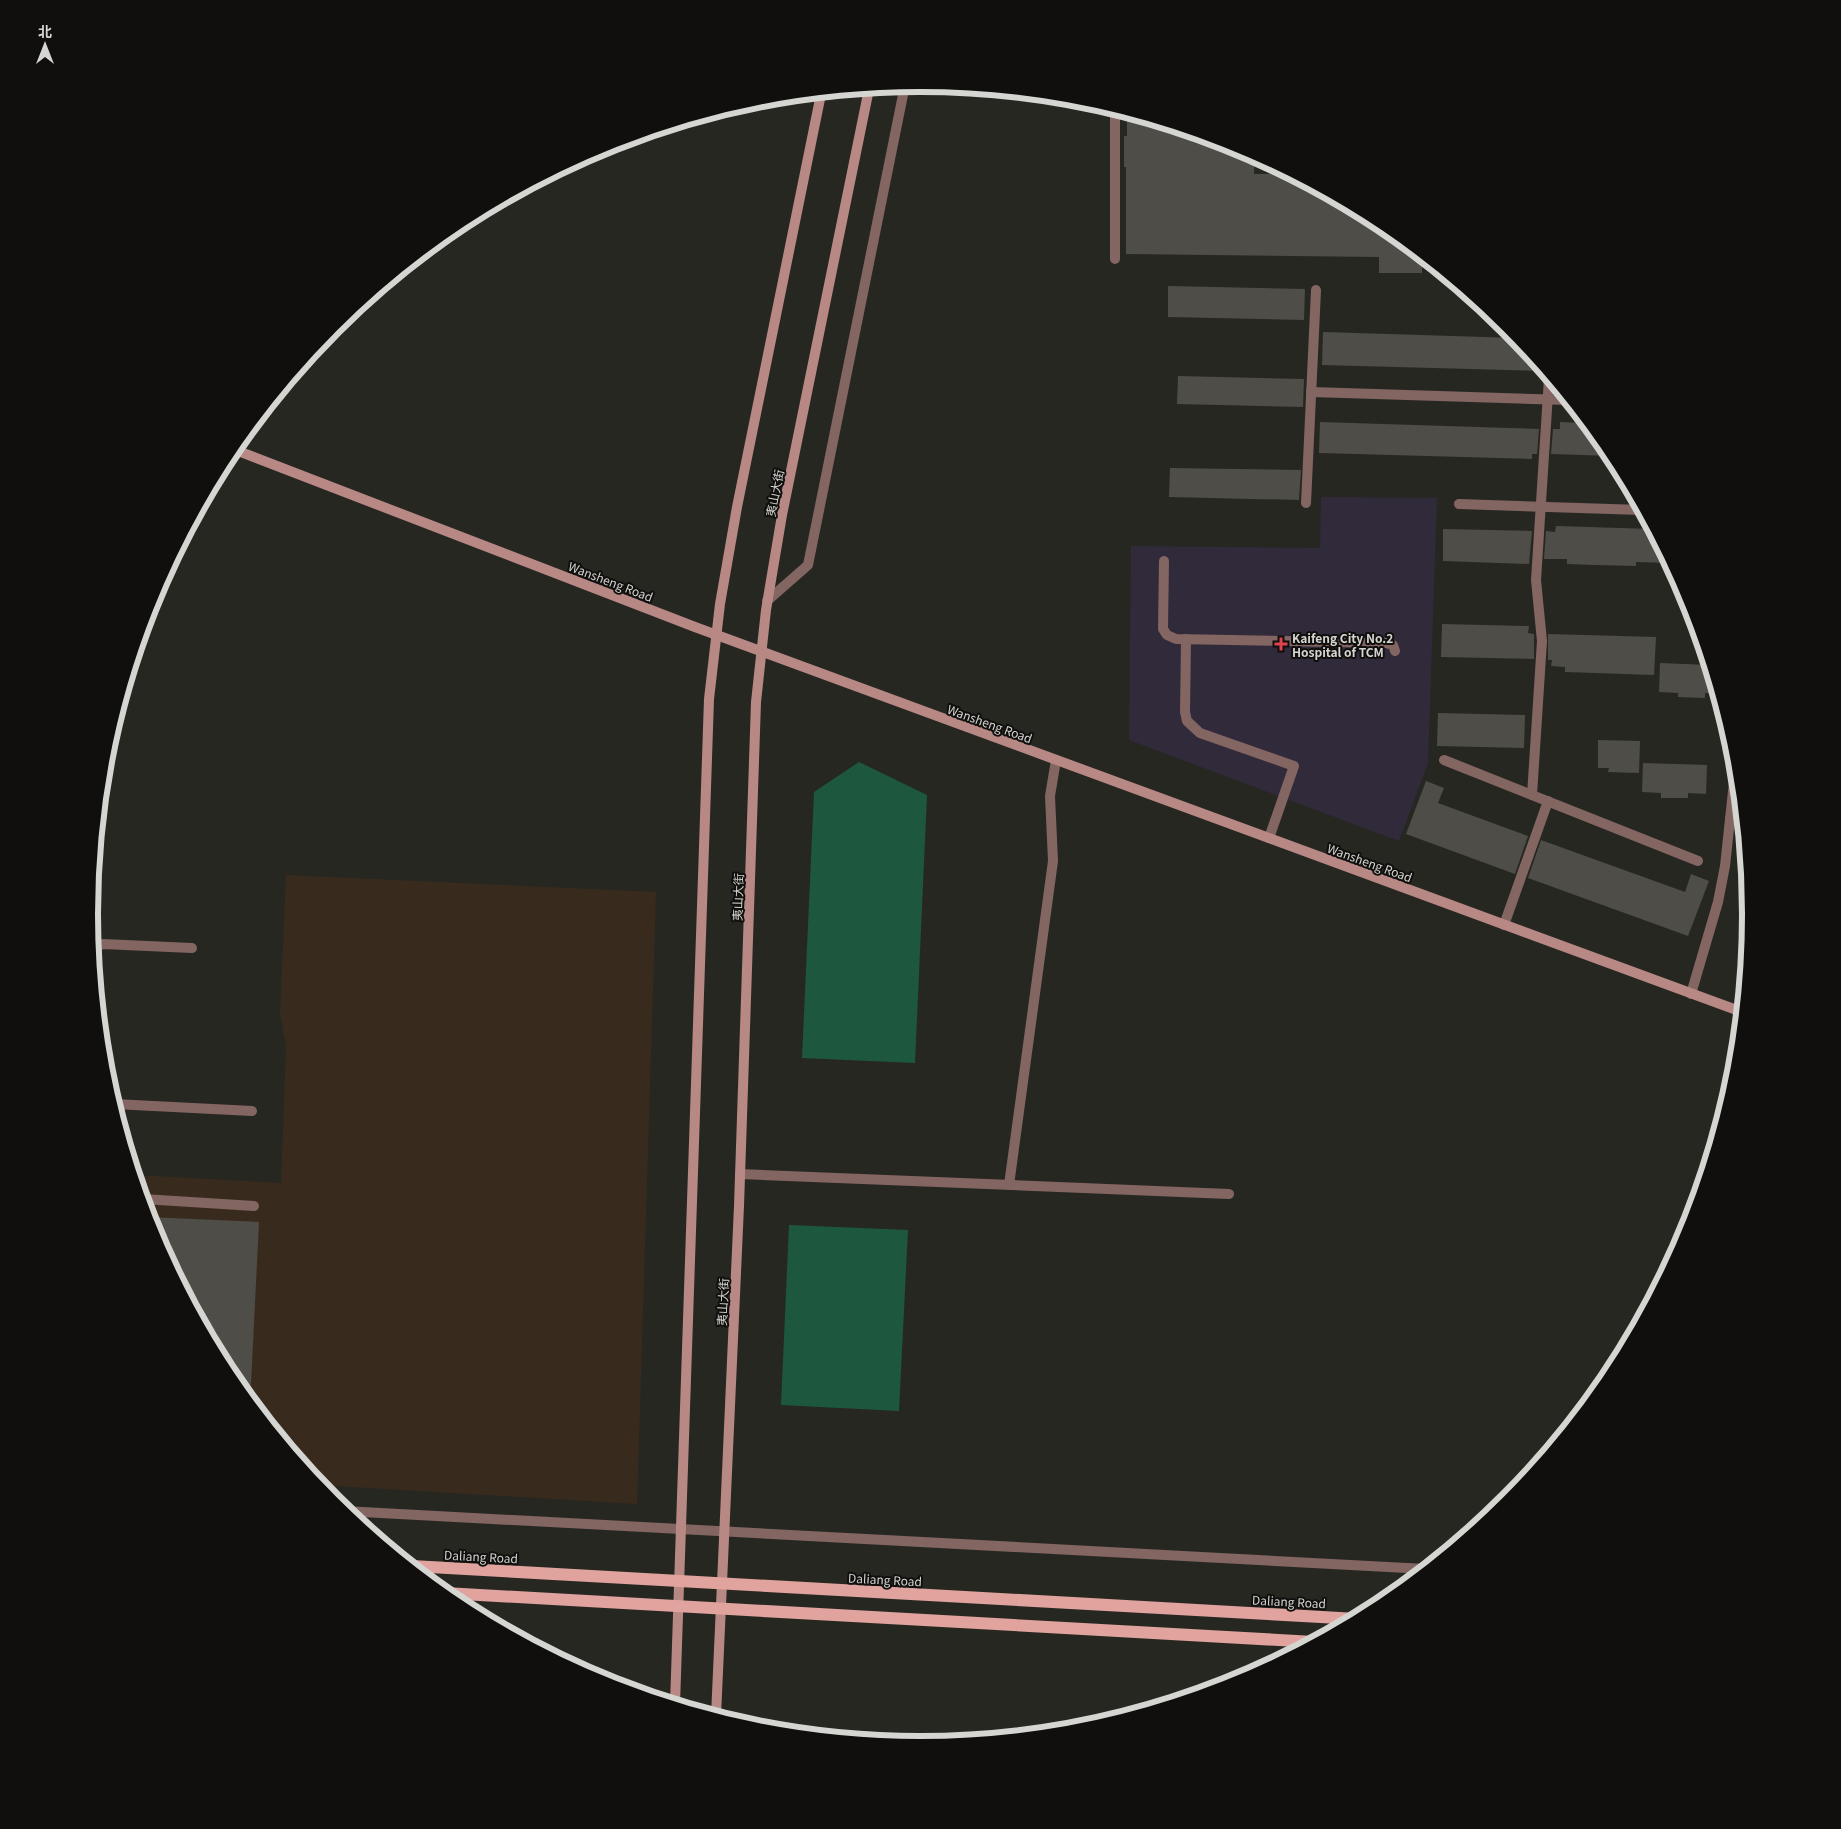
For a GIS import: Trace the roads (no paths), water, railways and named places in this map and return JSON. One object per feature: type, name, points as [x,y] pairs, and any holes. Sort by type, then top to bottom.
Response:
[{"type":"main road","name":"夷山大街","points":[[716,1710],[740,1174],[756,702],[768,601],[782,515],[868,94]]},
{"type":"main road","points":[[675,1699],[709,699],[716,635],[737,507],[820,99]]},
{"type":"main road","name":"Wansheng Road","points":[[241,452],[761,652],[1736,1010]]},
{"type":"main road","name":"Daliang Road","points":[[419,1566],[1344,1618]]},
{"type":"main road","points":[[458,1594],[1303,1641]]},
{"type":"street","points":[[768,601],[808,565],[903,93]]},
{"type":"street","points":[[1114,259],[1115,116]]},
{"type":"street","points":[[1306,503],[1316,290]]},
{"type":"street","points":[[1532,795],[1542,641],[1536,580],[1549,385]]},
{"type":"street","points":[[1311,392],[1561,400]]},
{"type":"street","points":[[1459,504],[1635,510]]},
{"type":"street","points":[[1164,561],[1163,629],[1167,635],[1176,639],[1386,643],[1393,645],[1395,651]]},
{"type":"street","points":[[1186,639],[1185,712],[1187,721],[1200,733],[1294,766],[1268,838]]},
{"type":"street","points":[[1009,1185],[1053,861],[1050,796],[1056,760]]},
{"type":"street","points":[[1444,760],[1698,861]]},
{"type":"street","points":[[1691,994],[1718,902],[1725,866],[1733,792]]},
{"type":"street","points":[[1504,925],[1548,801]]},
{"type":"street","points":[[1730,818],[1736,818]]},
{"type":"street","points":[[99,946],[103,944],[192,948]]},
{"type":"street","points":[[121,1104],[252,1111]]},
{"type":"street","points":[[740,1174],[1229,1194]]},
{"type":"street","points":[[150,1199],[254,1206]]},
{"type":"street","points":[[356,1512],[1419,1569]]},
{"type":"place","name":"Kaifeng City No.2 Hospital of TCM","points":[[1281,644]]}]
